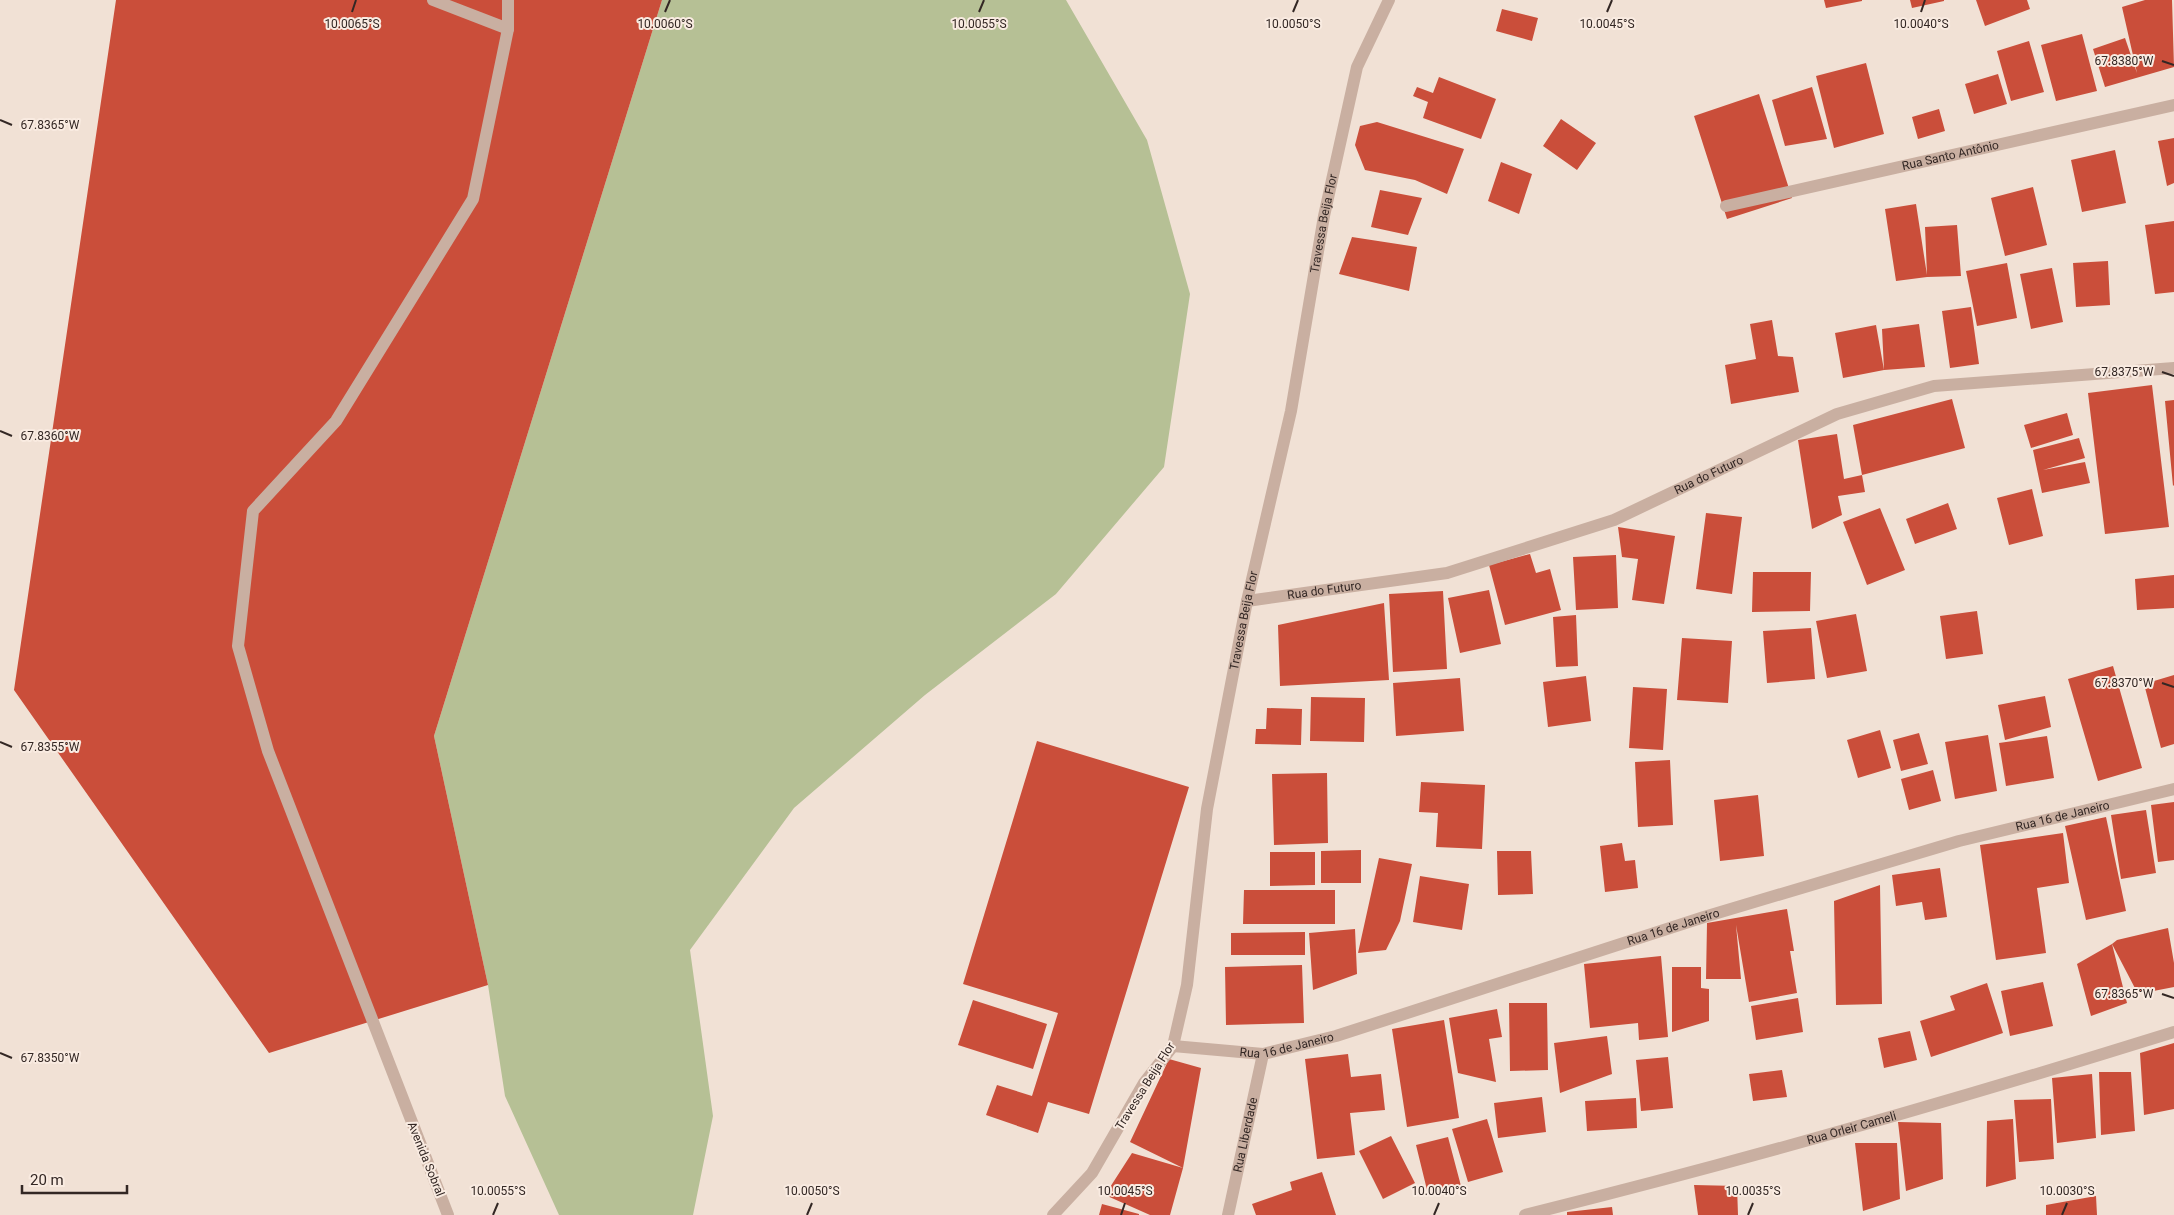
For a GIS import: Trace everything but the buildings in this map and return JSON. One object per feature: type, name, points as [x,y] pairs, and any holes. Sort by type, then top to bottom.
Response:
[{"type":"street","points":[[433,0],[508,29]]},
{"type":"street","name":"Avenida Sobral","points":[[448,1215],[268,751],[238,646],[253,511],[336,421],[474,199],[508,29],[508,0]]},
{"type":"street","name":"Travessa Beija Flor","points":[[1054,1215],[1092,1173],[1144,1082],[1173,1046],[1187,985],[1207,810],[1247,601],[1291,411],[1324,216],[1357,67],[1389,0]]},
{"type":"street","name":"Rua Santo Antônio","points":[[1726,206],[2174,105]]},
{"type":"street","name":"Rua do Futuro","points":[[1247,601],[1447,573],[1614,520],[1837,414],[1934,386],[2174,368]]},
{"type":"street","name":"Rua 16 de Janeiro","points":[[1173,1046],[1264,1054],[1336,1036],[1704,917],[1950,844],[2174,789]]},
{"type":"street","name":"Rua Orleir Cameli","points":[[1525,1215],[1685,1175],[2024,1079],[2174,1032]]},
{"type":"street","name":"Rua Liberdade","points":[[1228,1215],[1264,1054]]},
{"type":"green space","points":[[662,0],[1066,0],[1147,140],[1190,294],[1164,467],[1056,594],[925,695],[794,808],[690,950],[713,1116],[693,1215],[559,1215],[505,1096],[488,985],[434,736]]}]
